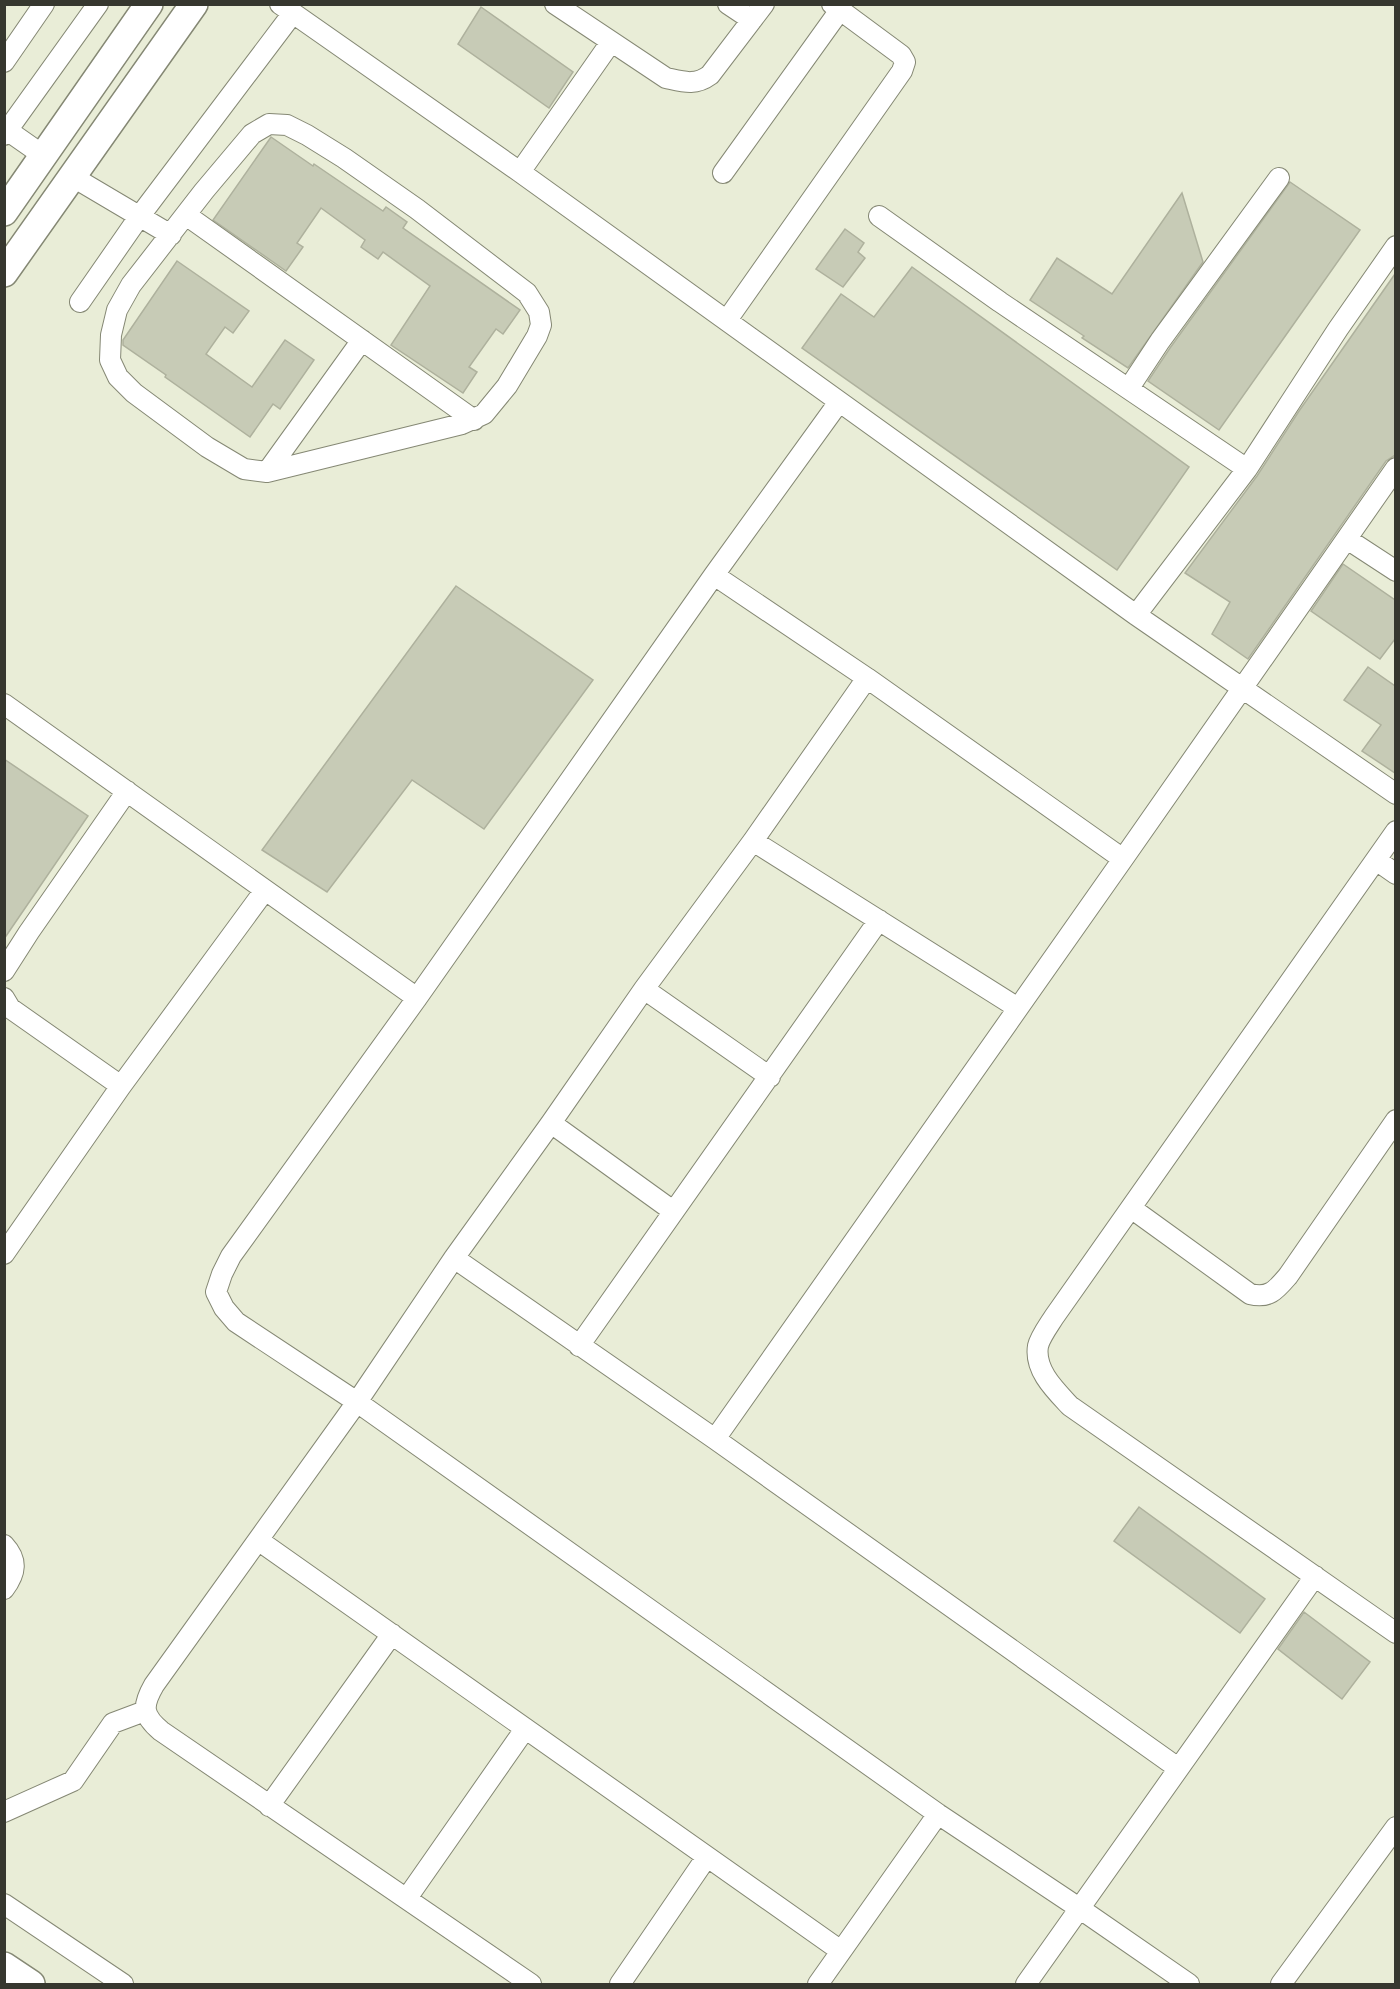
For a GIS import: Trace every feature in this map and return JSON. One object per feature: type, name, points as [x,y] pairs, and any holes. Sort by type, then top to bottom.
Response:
[{"type":"street","points":[[4,62],[44,4]]},
{"type":"street","points":[[44,156],[6,131],[98,4]]},
{"type":"street","points":[[4,212],[149,4]]},
{"type":"street","points":[[4,273],[194,4]]},
{"type":"street","points":[[555,4],[666,78],[684,82],[701,81],[710,75],[764,4]]},
{"type":"street","points":[[728,4],[752,20]]},
{"type":"street","points":[[723,172],[836,7],[900,55],[905,62],[902,71],[727,320]]},
{"type":"street","points":[[80,302],[287,9],[520,172],[1136,615],[1242,686],[1395,794]]},
{"type":"street","points":[[520,172],[611,42]]},
{"type":"street","points":[[269,124],[287,125],[307,135],[417,209],[527,293],[539,312],[541,325],[537,336],[507,386],[492,406],[474,420],[267,472],[244,468],[207,447],[134,393],[118,377],[110,360],[111,335],[117,310],[132,285],[171,235],[252,134],[269,124]]},
{"type":"street","points":[[73,177],[171,235]]},
{"type":"street","points":[[1129,388],[1160,341],[1279,178]]},
{"type":"street","points":[[186,215],[474,420]]},
{"type":"street","points":[[879,216],[1000,302],[1247,469]]},
{"type":"street","points":[[1136,615],[1247,469],[1395,246]]},
{"type":"street","points":[[267,472],[362,340]]},
{"type":"street","points":[[839,402],[714,575],[417,998],[231,1256],[216,1292],[224,1308],[236,1322],[357,1402],[938,1814],[1189,1984]]},
{"type":"street","points":[[715,1439],[1395,468]]},
{"type":"street","points":[[1347,539],[1395,571]]},
{"type":"street","points":[[714,575],[867,678],[1123,859]]},
{"type":"street","points":[[531,1984],[161,1731],[152,1723],[145,1711],[146,1698],[357,1402],[454,1257],[551,1124],[644,989],[753,842],[867,678]]},
{"type":"street","points":[[4,704],[417,998]]},
{"type":"street","points":[[4,971],[28,932],[127,791]]},
{"type":"street","points":[[1395,831],[1054,1317],[1038,1346],[1040,1367],[1053,1387],[1070,1406],[1395,1633]]},
{"type":"street","points":[[753,842],[1018,1008]]},
{"type":"street","points":[[1376,860],[1395,874]]},
{"type":"street","points":[[4,1254],[121,1086],[265,890]]},
{"type":"street","points":[[579,1346],[879,920]]},
{"type":"street","points":[[644,989],[770,1077]]},
{"type":"street","points":[[4,998],[10,1008],[121,1086]]},
{"type":"street","points":[[1131,1208],[1250,1294],[1260,1296],[1270,1294],[1288,1276],[1395,1120]]},
{"type":"street","points":[[551,1124],[673,1211]]},
{"type":"street","points":[[454,1257],[715,1439],[1178,1768]]},
{"type":"street","points":[[258,1540],[840,1952]]},
{"type":"street","points":[[4,1545],[14,1558],[15,1569],[4,1588]]},
{"type":"street","points":[[1026,1984],[1315,1576]]},
{"type":"street","points":[[269,1806],[392,1634]]},
{"type":"street","points":[[4,1812],[73,1781],[113,1724],[145,1711]]},
{"type":"street","points":[[407,1898],[525,1729]]},
{"type":"street","points":[[818,1984],[938,1814]]},
{"type":"street","points":[[1281,1984],[1395,1827]]},
{"type":"street","points":[[620,1984],[706,1858]]},
{"type":"street","points":[[4,1904],[123,1984]]},
{"type":"street","points":[[4,1966],[31,1984]]},
{"type":"building","points":[[481,7],[573,72],[549,108],[458,44]]},
{"type":"building","points":[[271,137],[383,211],[386,207],[407,222],[403,228],[520,310],[503,334],[496,329],[469,367],[477,372],[463,393],[391,345],[430,286],[383,252],[378,259],[361,247],[365,240],[321,208],[297,243],[303,247],[286,271],[213,220]]},
{"type":"building","points":[[1290,182],[1360,230],[1219,430],[1148,381]]},
{"type":"building","points":[[1182,193],[1203,262],[1128,368],[1030,300],[1057,258],[1112,294]]},
{"type":"building","points":[[845,229],[864,243],[858,252],[865,258],[843,287],[816,269]]},
{"type":"building","points":[[177,261],[249,311],[233,333],[225,327],[206,354],[252,387],[285,340],[314,360],[280,409],[273,404],[250,437],[123,345],[123,340]]},
{"type":"building","points":[[912,267],[1189,467],[1117,570],[802,348],[841,294],[874,317]]},
{"type":"building","points":[[1395,274],[1395,455],[1386,461],[1248,659],[1212,634],[1230,602],[1185,573],[1257,476],[1299,411]]},
{"type":"building","points":[[1343,564],[1395,600],[1395,639],[1380,659],[1311,611]]},
{"type":"building","points":[[456,586],[593,680],[484,829],[412,780],[327,892],[262,850]]},
{"type":"building","points":[[1368,667],[1395,686],[1395,773],[1362,751],[1381,725],[1344,700]]},
{"type":"building","points":[[4,759],[88,816],[4,939]]},
{"type":"building","points":[[1139,1507],[1265,1599],[1240,1633],[1114,1541]]},
{"type":"building","points":[[1304,1612],[1370,1662],[1342,1699],[1278,1649]]}]
